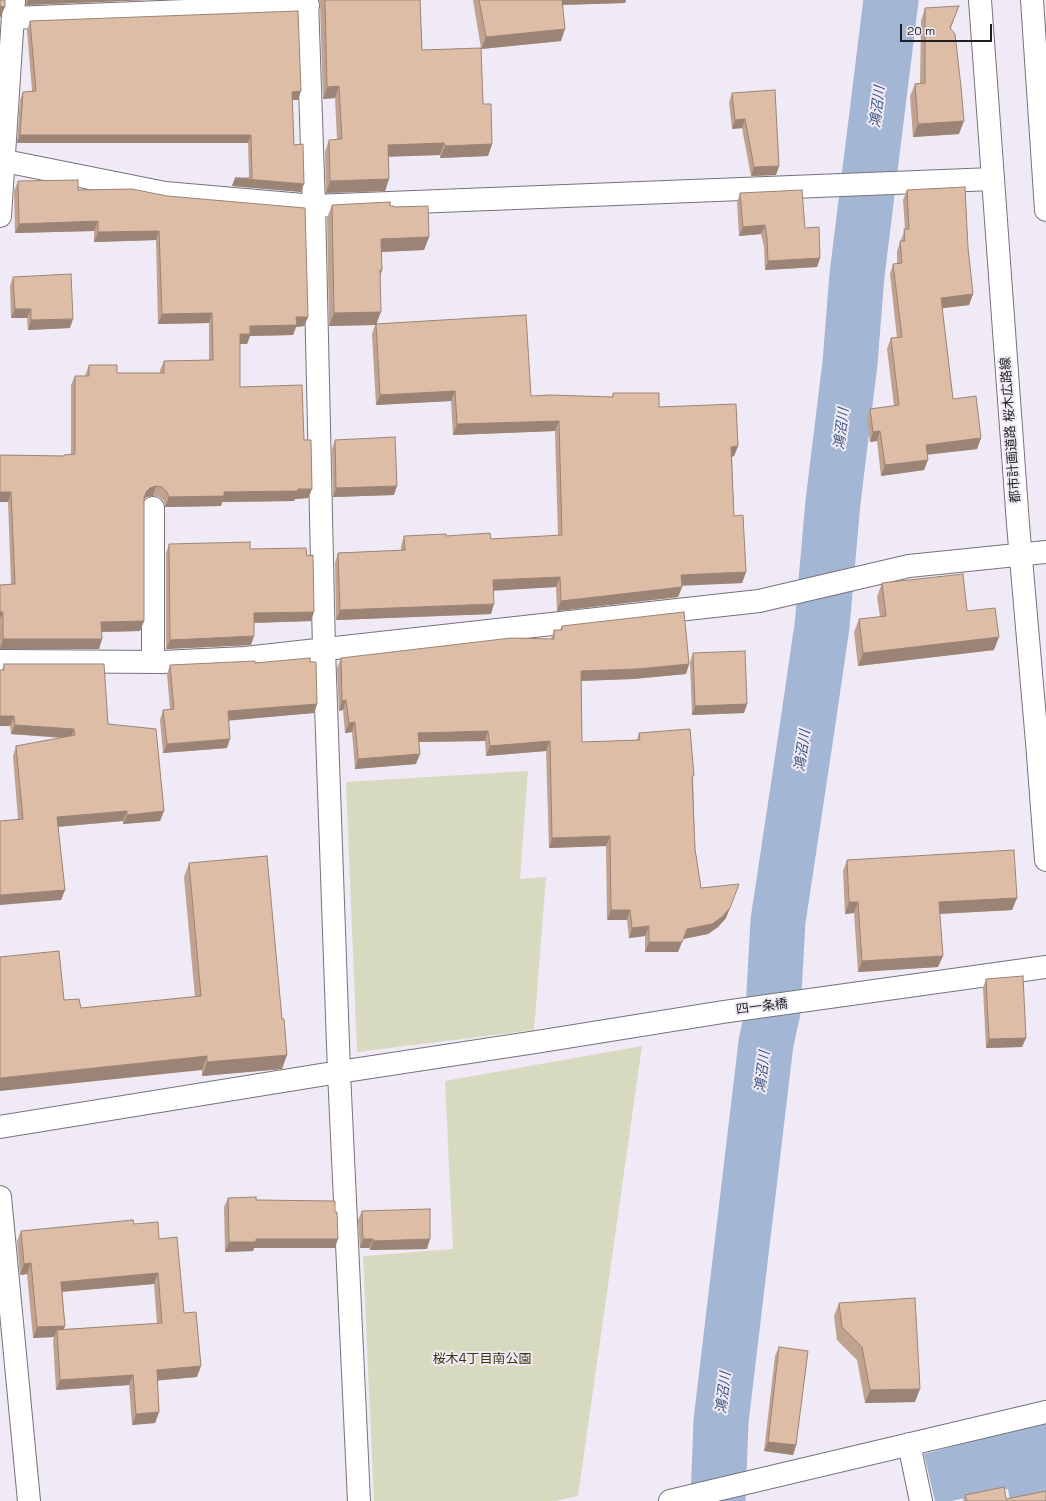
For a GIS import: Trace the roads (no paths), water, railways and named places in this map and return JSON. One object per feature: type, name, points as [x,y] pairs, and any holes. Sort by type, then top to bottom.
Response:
[{"type":"street","name":"都市計画道路 桜木広路線","points":[[980,0],[1021,555],[1046,860]]},
{"type":"street","points":[[1032,0],[1046,210]]},
{"type":"street","points":[[0,216],[2,161],[13,9],[308,3],[324,649],[339,1072],[359,1501]]},
{"type":"street","points":[[2,161],[165,193],[314,206],[993,179]]},
{"type":"street","points":[[153,508],[153,662]]},
{"type":"street","points":[[0,661],[153,662],[245,658],[759,601],[909,566],[1046,552]]},
{"type":"street","name":"四一条橋","points":[[0,1127],[723,1012],[1046,967]]},
{"type":"street","points":[[0,1197],[2,1236],[29,1501]]},
{"type":"street","points":[[670,1501],[1046,1412]]},
{"type":"street","points":[[910,1444],[921,1501]]},
{"type":"water","points":[[1046,1421],[1046,1496],[1010,1501],[1008,1489],[951,1501],[935,1501],[924,1454]]},
{"type":"waterway","name":"鴻沼川","points":[[718,1501],[721,1421],[766,1043],[773,1011],[778,921],[822,626],[833,502],[850,363],[857,275],[891,0]]},
{"type":"park label","name":"桜木4丁目南公園","points":[[482,1359]]}]
